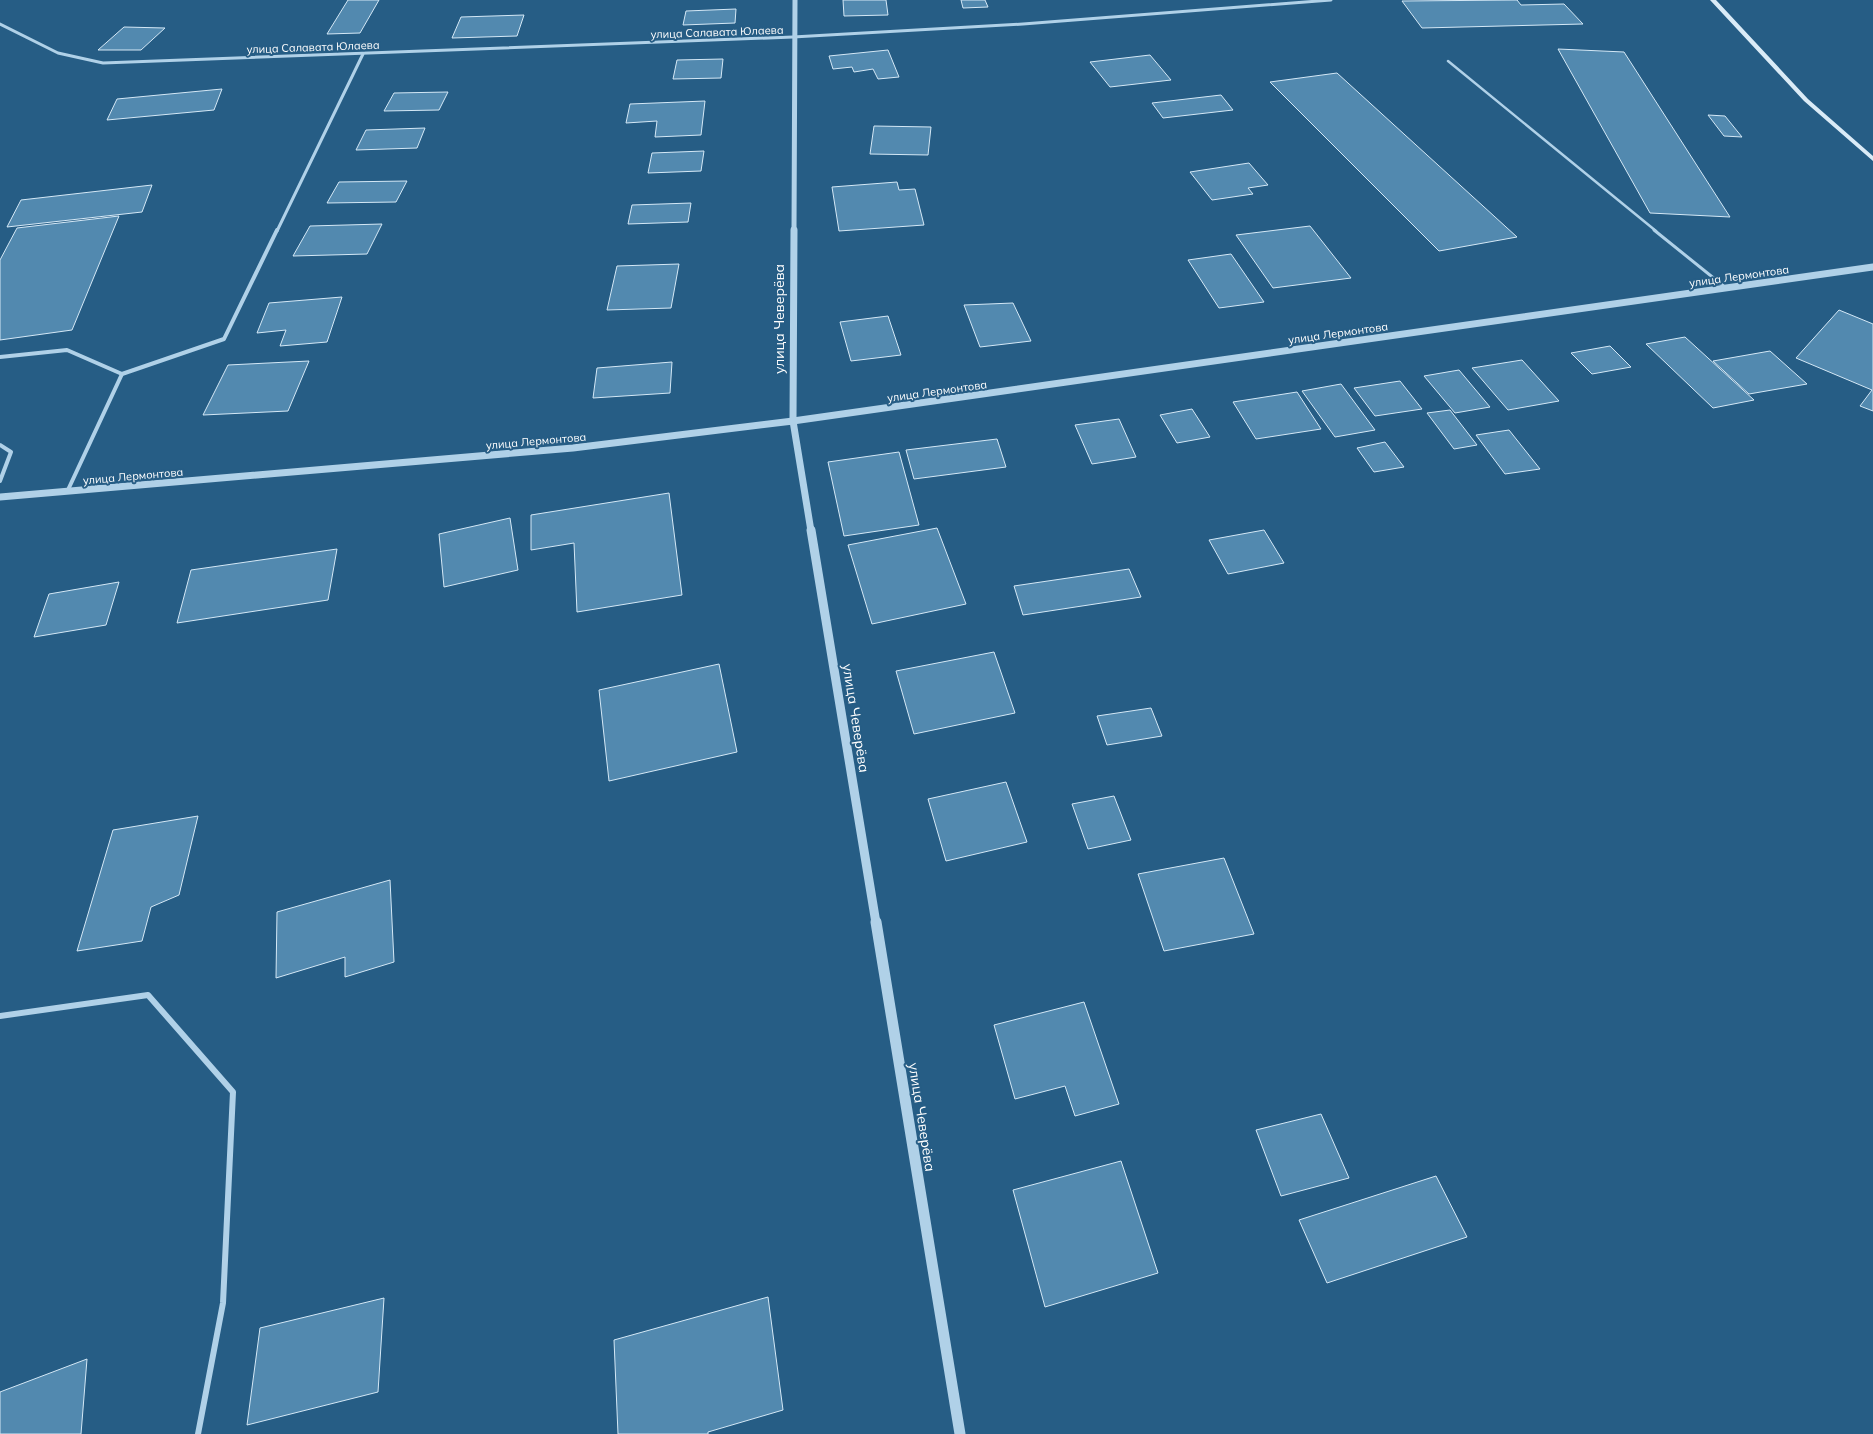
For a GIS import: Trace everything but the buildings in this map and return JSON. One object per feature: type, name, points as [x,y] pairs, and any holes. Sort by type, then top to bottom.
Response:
[{"type":"main road","points":[[1713,0],[1806,100],[1873,159]]},
{"type":"street","name":"улица Чеверёва","points":[[795,0],[793,38],[793,421],[960,1434]]},
{"type":"street","name":"улица Салавата Юлаева","points":[[0,24],[58,53],[103,63],[793,38],[1023,24],[1331,0]]},
{"type":"street","points":[[0,357],[67,350],[122,374],[224,339],[362,54]]},
{"type":"street","name":"улица Лермонтова","points":[[0,497],[573,448],[793,421],[1873,267]]},
{"type":"street","points":[[67,492],[122,374]]},
{"type":"street","points":[[0,445],[11,452],[0,481]]},
{"type":"street","points":[[0,1016],[148,995],[233,1092],[222,1303],[198,1434]]},
{"type":"lane","points":[[1448,61],[1726,288]]}]
